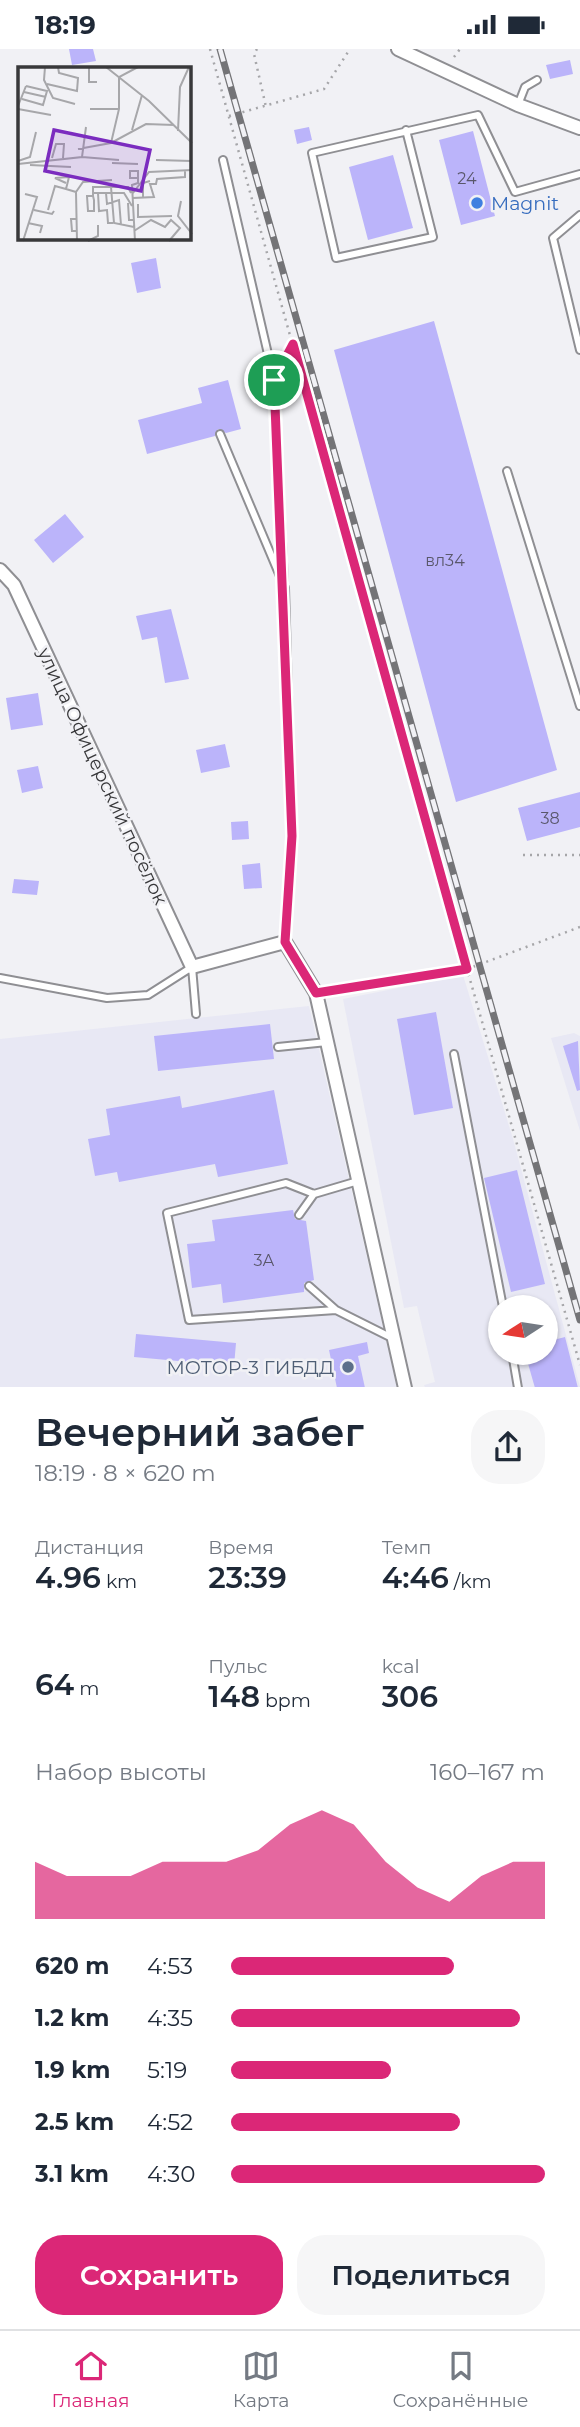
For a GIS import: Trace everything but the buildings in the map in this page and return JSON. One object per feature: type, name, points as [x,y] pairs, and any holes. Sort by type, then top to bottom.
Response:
[{"type":"street","points":[[398,49],[518,105],[580,128]]},
{"type":"street","name":"улица Офицерский посёлок","points":[[0,571],[14,585],[192,967]]},
{"type":"street","points":[[0,587],[14,585]]},
{"type":"street","points":[[192,967],[285,942],[316,993],[405,1387]]},
{"type":"lane","points":[[518,105],[525,87],[537,80]]},
{"type":"lane","points":[[406,130],[433,237],[336,258],[312,153],[406,130],[478,115],[515,192],[580,174]]},
{"type":"lane","points":[[223,160],[274,380],[285,587],[292,836],[285,942]]},
{"type":"lane","points":[[580,215],[553,238],[580,350]]},
{"type":"lane","points":[[220,434],[285,587]]},
{"type":"lane","points":[[508,471],[580,706]]},
{"type":"lane","points":[[0,978],[107,998],[148,995],[192,967],[196,1014]]},
{"type":"lane","points":[[278,1048],[327,1042]]},
{"type":"lane","points":[[454,1054],[501,1295]]},
{"type":"lane","points":[[299,1215],[314,1194],[358,1181]]},
{"type":"lane","points":[[314,1194],[286,1182],[167,1213],[189,1320],[336,1310]]},
{"type":"lane","points":[[309,1286],[336,1310],[392,1338]]},
{"type":"lane","points":[[514,1365],[518,1387]]},
{"type":"path","points":[[209,49],[580,1365]]},
{"type":"path","points":[[257,49],[254,54],[266,107]]},
{"type":"path","points":[[229,116],[324,89],[350,49]]},
{"type":"path","points":[[454,57],[460,49]]},
{"type":"path","points":[[274,380],[293,344]]},
{"type":"path","points":[[523,855],[580,855]]},
{"type":"path","points":[[316,993],[467,969],[580,927]]},
{"type":"shaded area","points":[[463,975],[513,1139],[555,1295],[488,1295],[488,1365],[558,1365],[558,1306],[580,1387],[425,1387],[424,1385],[435,1382],[417,1306],[404,1308],[343,999]]},
{"type":"shaded area","points":[[309,1006],[397,1387],[0,1387],[0,1039]]},
{"type":"shaded area","points":[[574,1033],[580,1036],[580,1131],[551,1038]]},
{"type":"railway","points":[[220,49],[580,1320]]},
{"type":"place","name":"Magnit","points":[[477,203]]},
{"type":"place","name":"МОТОР-3 ГИБДД","points":[[348,1367]]},
{"type":"route","points":[[293,344],[467,969],[316,993],[285,942],[292,836],[285,587],[274,380],[293,344]]}]
